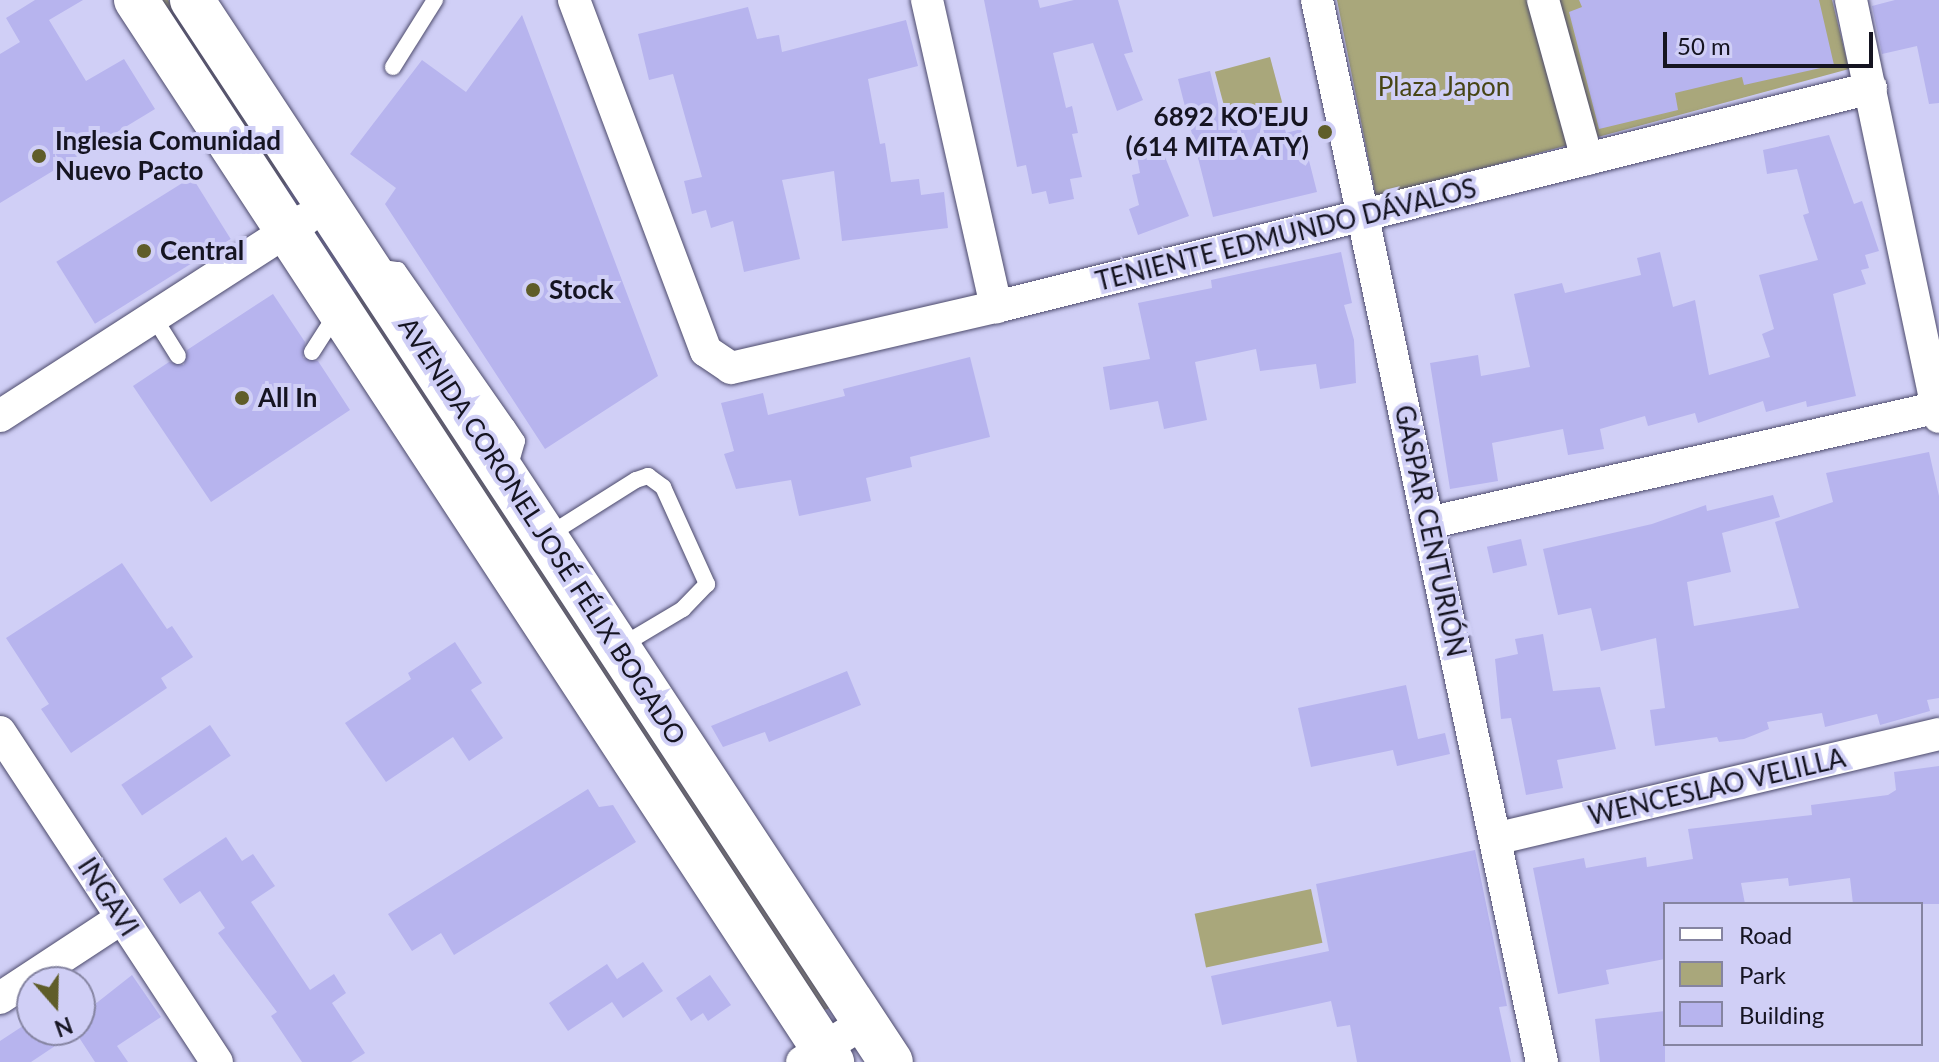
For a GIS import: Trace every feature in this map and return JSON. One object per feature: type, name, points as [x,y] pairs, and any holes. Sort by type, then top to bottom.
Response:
[{"type":"main road","name":"AVENIDA CORONEL JOSÉ FÉLIX BOGADO","points":[[136,0],[819,1057]]},
{"type":"main road","name":"AVENIDA CORONEL JOSÉ FÉLIX BOGADO","points":[[192,0],[891,1062]]},
{"type":"street","name":"TENIENTE EDMUNDO DÁVALOS","points":[[574,0],[706,351],[721,365],[755,366],[1871,88]]},
{"type":"street","points":[[927,0],[996,307]]},
{"type":"street","name":"GASPAR CENTURIÓN","points":[[1317,0],[1542,1062]]},
{"type":"street","points":[[1543,0],[1587,159]]},
{"type":"street","points":[[1428,523],[1938,410],[1851,0]]},
{"type":"street","points":[[0,416],[329,204]]},
{"type":"street","name":"INGAVI","points":[[0,732],[217,1062]]},
{"type":"street","name":"WENCESLAO VELILLA","points":[[1495,839],[1939,734]]},
{"type":"street","points":[[0,998],[122,918]]},
{"type":"street","points":[[819,1057],[866,1021]]},
{"type":"lane","points":[[393,67],[435,0]]},
{"type":"lane","points":[[312,352],[339,311]]},
{"type":"lane","points":[[153,316],[178,356]]},
{"type":"lane","points":[[547,536],[636,480],[648,476],[663,487],[707,584],[683,609],[620,647]]},
{"type":"green space","points":[[160,0],[168,0],[287,181],[285,187]]},
{"type":"green space","name":"Plaza Japon","points":[[1337,0],[1832,0],[1849,69],[1376,197]]},
{"type":"green space","points":[[1270,57],[1282,102],[1227,117],[1215,72]]},
{"type":"green space","points":[[357,291],[828,1009],[823,1010],[353,294]]},
{"type":"green space","points":[[1311,889],[1322,943],[1206,968],[1195,914]]},
{"type":"building","name":"Inglesia Comunidad Nuevo Pacto","points":[[35,0],[83,0],[49,20],[86,81],[124,59],[155,109],[0,203],[0,54],[20,42],[6,18]]},
{"type":"building","points":[[984,0],[1038,0],[1040,8],[1074,0],[1118,0],[1133,52],[1124,54],[1143,100],[1117,111],[1093,43],[1053,53],[1066,108],[1072,106],[1078,133],[1072,134],[1082,177],[1070,179],[1074,199],[1049,204],[1046,191],[1032,194],[1026,165],[1017,167]]},
{"type":"building","points":[[1579,0],[1819,0],[1834,65],[1744,85],[1742,77],[1675,93],[1678,110],[1599,129],[1569,12],[1582,7]]},
{"type":"building","points":[[1895,0],[1939,0],[1939,103],[1929,104],[1917,46],[1882,54],[1872,6]]},
{"type":"building","points":[[748,7],[757,39],[779,35],[782,52],[906,20],[918,66],[868,79],[880,144],[885,143],[891,182],[919,179],[921,195],[944,192],[948,228],[842,241],[834,171],[782,180],[800,259],[744,272],[733,221],[711,228],[706,210],[692,214],[684,181],[702,177],[673,74],[649,80],[638,34]]},
{"type":"building","name":"Stock","points":[[522,15],[658,376],[545,449],[385,204],[396,188],[350,154],[422,60],[466,92]]},
{"type":"building","points":[[1210,71],[1224,128],[1281,115],[1286,133],[1301,129],[1317,192],[1213,217],[1178,79]]},
{"type":"building","points":[[1829,135],[1854,204],[1862,201],[1879,251],[1865,255],[1869,268],[1861,270],[1866,284],[1833,294],[1856,396],[1807,407],[1806,401],[1766,412],[1763,401],[1698,423],[1695,413],[1648,426],[1645,416],[1600,429],[1604,449],[1568,455],[1563,429],[1492,443],[1498,481],[1450,489],[1430,363],[1478,355],[1481,376],[1530,367],[1514,294],[1562,283],[1565,293],[1641,275],[1637,258],[1660,252],[1673,307],[1695,300],[1709,375],[1770,357],[1762,334],[1774,329],[1759,275],[1818,260],[1803,215],[1809,213],[1797,169],[1767,174],[1763,150]]},
{"type":"building","points":[[1163,152],[1189,216],[1138,235],[1129,209],[1139,205],[1132,175],[1140,173],[1137,157]]},
{"type":"building","name":"Central","points":[[192,177],[231,239],[95,324],[56,262]]},
{"type":"building","points":[[1341,252],[1352,303],[1344,305],[1354,340],[1356,383],[1320,389],[1316,364],[1260,371],[1256,349],[1195,362],[1207,420],[1164,429],[1158,401],[1110,410],[1103,367],[1150,359],[1138,303],[1212,288],[1211,280]]},
{"type":"building","name":"All In","points":[[273,294],[305,342],[303,358],[318,361],[350,410],[211,502],[133,386],[169,362],[184,365],[187,350]]},
{"type":"building","points":[[970,357],[990,437],[910,457],[912,467],[866,478],[871,501],[799,516],[791,480],[736,489],[724,454],[734,451],[721,403],[763,393],[768,415],[845,396],[843,389]]},
{"type":"building","points":[[1929,452],[1939,496],[1939,698],[1927,700],[1930,711],[1880,725],[1877,714],[1825,727],[1822,713],[1767,722],[1769,729],[1744,739],[1719,742],[1717,737],[1655,746],[1650,710],[1665,708],[1656,638],[1601,651],[1591,608],[1558,615],[1543,549],[1652,524],[1706,505],[1707,511],[1773,495],[1780,517],[1722,533],[1731,572],[1687,582],[1694,626],[1799,608],[1775,522],[1833,502],[1826,473]]},
{"type":"building","points":[[1521,539],[1527,565],[1493,573],[1487,547]]},
{"type":"building","points":[[122,563],[167,629],[172,626],[193,657],[161,678],[167,688],[71,753],[41,709],[49,704],[6,638]]},
{"type":"building","points":[[1543,634],[1553,691],[1600,687],[1616,749],[1557,760],[1563,788],[1526,795],[1511,718],[1501,719],[1495,659],[1518,654],[1515,639]]},
{"type":"building","points":[[455,642],[482,683],[471,690],[503,738],[469,761],[453,737],[386,782],[345,723],[411,679],[408,673]]},
{"type":"building","points":[[847,671],[861,705],[769,742],[765,732],[723,747],[711,726]]},
{"type":"building","points":[[1406,685],[1418,739],[1445,733],[1450,754],[1397,766],[1393,750],[1311,767],[1298,708]]},
{"type":"building","points":[[210,725],[231,756],[142,816],[121,785]]},
{"type":"building","points":[[1939,766],[1939,904],[1853,902],[1850,878],[1789,886],[1788,878],[1741,883],[1745,902],[1663,902],[1663,959],[1606,970],[1609,984],[1558,994],[1533,868],[1584,858],[1586,868],[1646,857],[1647,867],[1693,859],[1688,829],[1812,815],[1811,805],[1888,795],[1896,790],[1894,772]]},
{"type":"building","points":[[588,789],[599,807],[613,805],[636,842],[454,955],[441,933],[412,951],[388,914]]},
{"type":"building","points":[[226,837],[242,861],[253,854],[275,886],[251,902],[310,990],[334,974],[346,993],[332,1003],[365,1053],[351,1062],[302,1062],[271,1016],[277,1012],[218,933],[225,928],[200,891],[180,904],[163,879]]},
{"type":"building","points":[[1475,850],[1507,1006],[1499,1007],[1511,1062],[1357,1062],[1350,1025],[1337,1027],[1331,1001],[1222,1025],[1211,976],[1329,951],[1316,884]]},
{"type":"building","points":[[643,962],[663,991],[623,1018],[612,1002],[568,1031],[549,1003],[607,964],[617,979]]},
{"type":"building","points":[[132,975],[161,1017],[117,1046],[128,1062],[95,1062],[85,1046],[96,1046],[96,1003]]},
{"type":"building","points":[[710,975],[731,1005],[708,1021],[703,1013],[691,1021],[676,998]]},
{"type":"building","points":[[1663,1011],[1665,1062],[1600,1062],[1595,1019]]},
{"type":"building","points":[[16,1030],[16,1046],[55,1046],[31,1062],[0,1062],[0,1041]]},
{"type":"place","name":"6892 KO'EJU (614 MITA ATY)","points":[[1325,132]]},
{"type":"place","name":"Inglesia Comunidad Nuevo Pacto","points":[[39,156]]},
{"type":"place","name":"Central","points":[[144,251]]},
{"type":"place","name":"Stock","points":[[533,290]]},
{"type":"place","name":"All In","points":[[242,398]]}]
